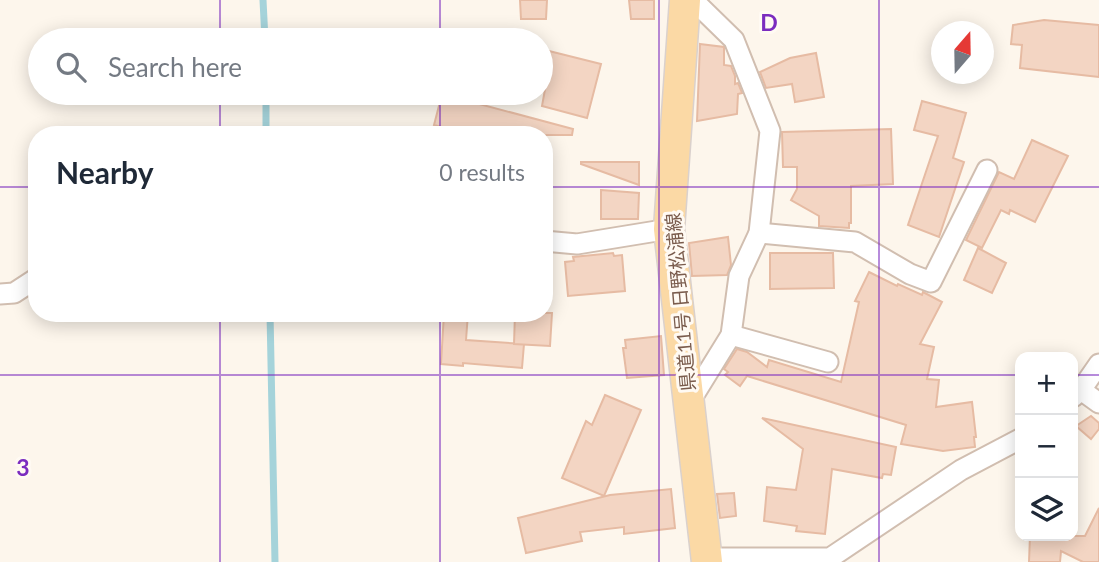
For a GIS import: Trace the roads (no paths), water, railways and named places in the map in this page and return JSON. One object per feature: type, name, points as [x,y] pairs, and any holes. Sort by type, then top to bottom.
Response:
[{"type":"main road","name":"県道11号 日野松浦線","points":[[685,0],[669,229],[706,560]]},
{"type":"street","points":[[689,403],[731,335],[739,276],[759,233],[770,131],[734,40],[693,0]]},
{"type":"street","points":[[759,233],[855,242],[910,274],[931,282],[987,170]]},
{"type":"street","points":[[553,243],[577,244],[669,229]]},
{"type":"street","points":[[0,294],[14,293],[28,284]]},
{"type":"street","points":[[731,335],[828,362]]},
{"type":"street","points":[[1078,393],[1099,364]]},
{"type":"street","points":[[1078,394],[1099,403]]},
{"type":"street","points":[[706,560],[830,558],[961,470],[1015,442]]},
{"type":"waterway","points":[[263,0],[264,28]]},
{"type":"waterway","points":[[266,105],[266,126]]},
{"type":"waterway","points":[[270,322],[275,562]]}]
